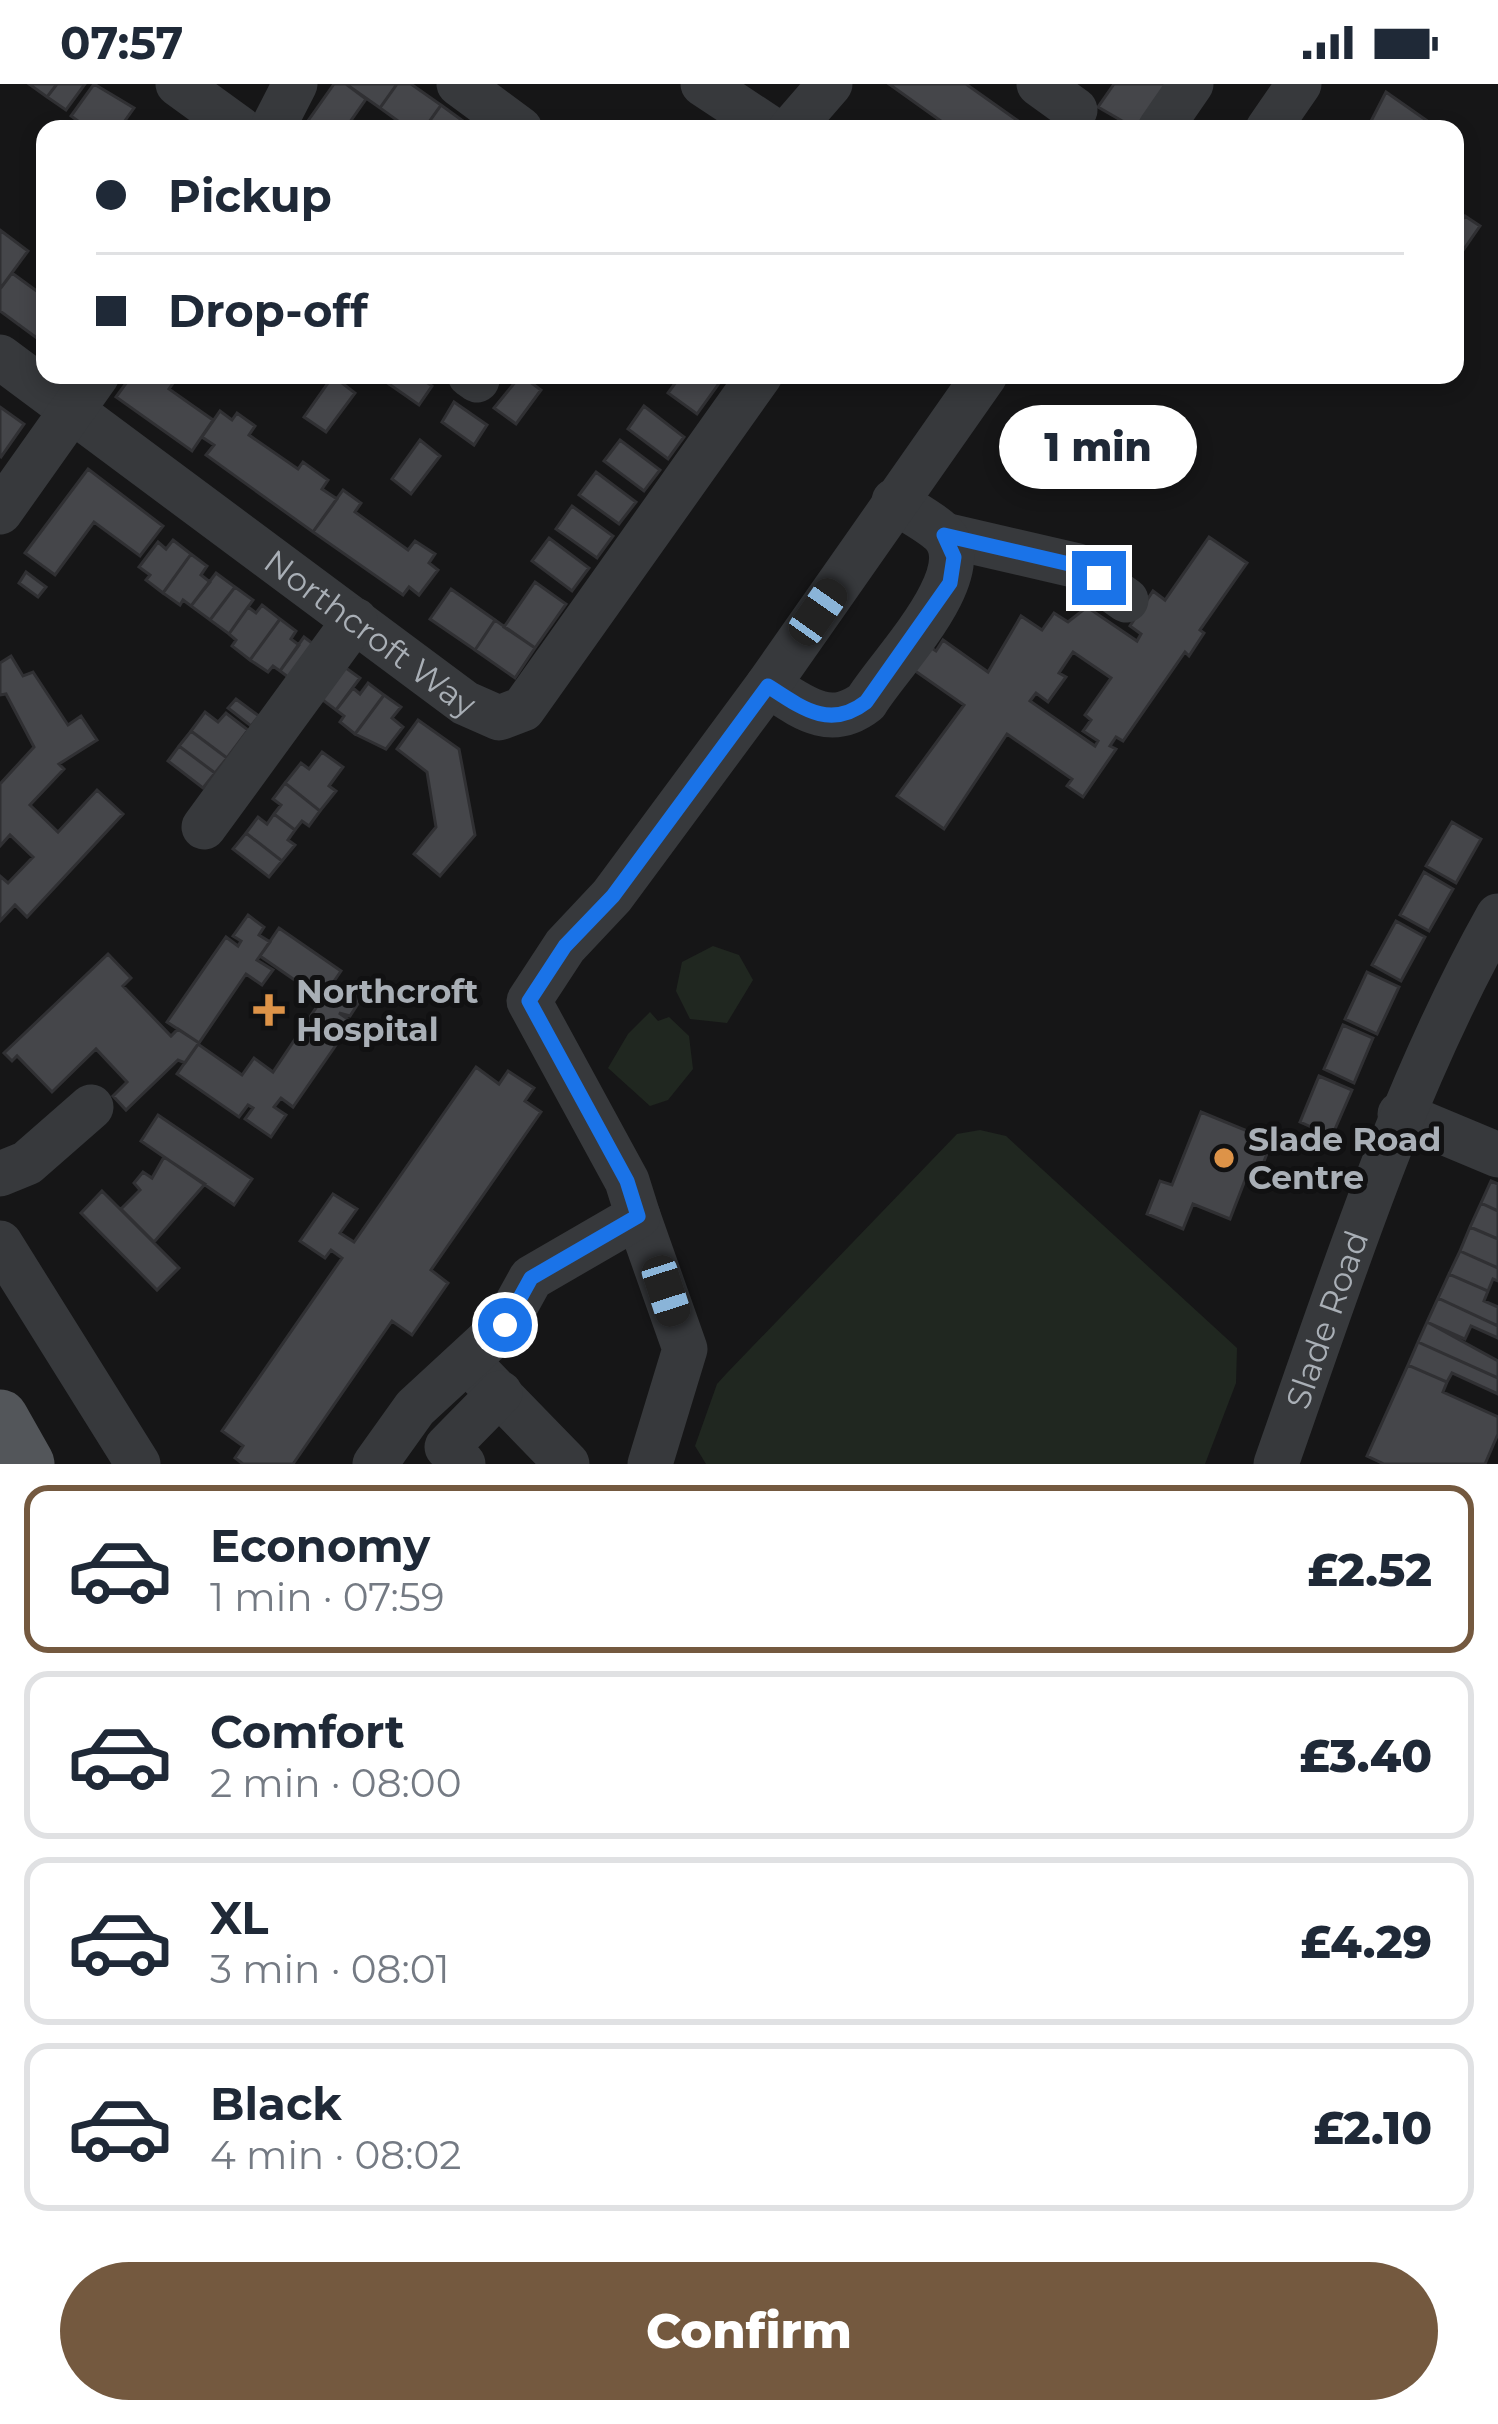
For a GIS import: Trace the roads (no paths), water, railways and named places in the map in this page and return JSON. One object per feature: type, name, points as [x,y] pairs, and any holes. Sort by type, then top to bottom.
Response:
[{"type":"main road","points":[[0,1418],[26,1464]]},
{"type":"street","points":[[178,84],[228,120]]},
{"type":"street","points":[[277,120],[295,84]]},
{"type":"street","points":[[460,84],[508,120]]},
{"type":"street","points":[[703,84],[757,120]]},
{"type":"street","points":[[799,120],[830,84]]},
{"type":"street","points":[[1166,120],[1191,84]]},
{"type":"street","points":[[1274,120],[1299,84]]},
{"type":"street","name":"Northcroft Way","points":[[0,357],[36,372]]},
{"type":"street","name":"Northcroft Way","points":[[85,392],[355,620],[485,715],[499,718],[523,710],[754,384]]},
{"type":"street","points":[[650,1464],[685,1349],[627,1181],[529,1001],[565,946],[613,896],[768,686],[978,384]]},
{"type":"street","points":[[0,512],[85,392]]},
{"type":"street","points":[[894,501],[944,535],[1115,575]]},
{"type":"street","points":[[768,686],[830,718],[848,716],[866,702],[950,583],[954,557],[944,535]]},
{"type":"street","points":[[204,827],[355,620]]},
{"type":"street","name":"Slade Road","points":[[1276,1464],[1400,1114],[1449,1004],[1498,916]]},
{"type":"street","points":[[0,1174],[27,1163],[92,1107]]},
{"type":"street","points":[[1400,1114],[1498,1155]]},
{"type":"street","points":[[463,1464],[447,1447],[531,1278],[638,1216]]},
{"type":"street","points":[[0,1243],[138,1464]]},
{"type":"street","points":[[375,1464],[415,1408],[484,1378]]},
{"type":"street","points":[[484,1378],[567,1464]]},
{"type":"place","name":"Northcroft Hospital","points":[[269,1010]]},
{"type":"place","name":"Slade Road Centre","points":[[1224,1158]]}]
